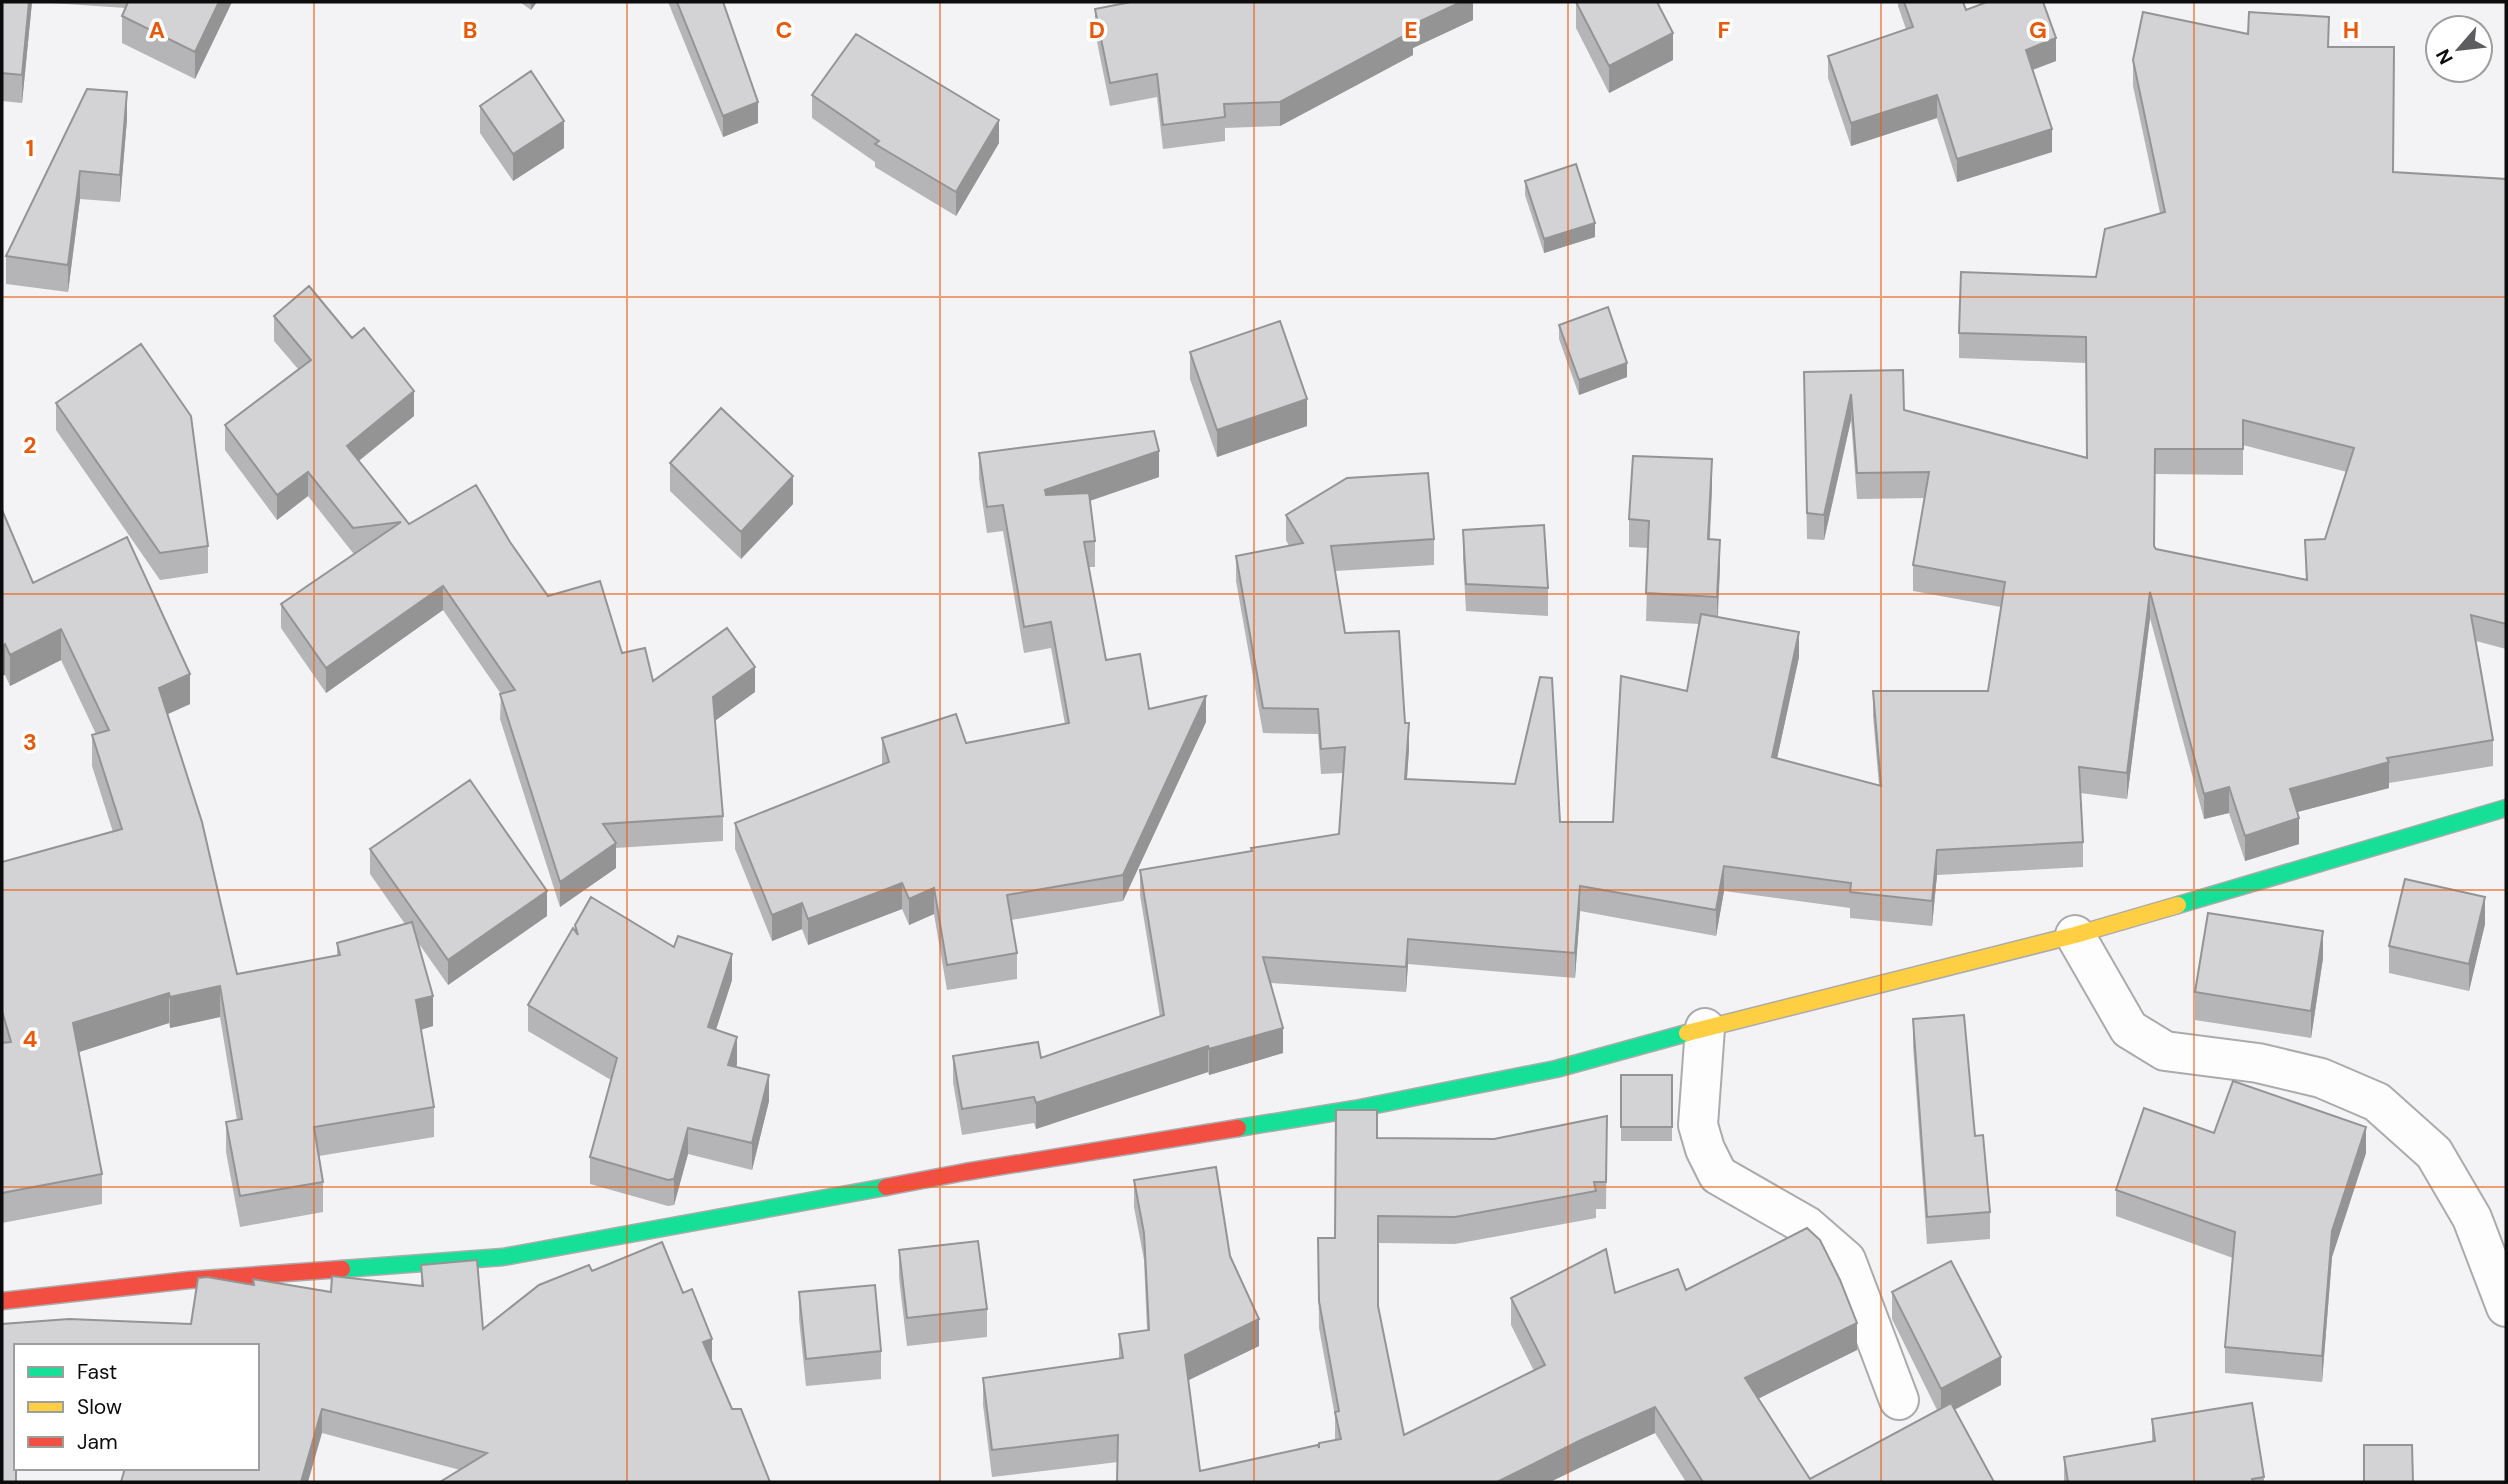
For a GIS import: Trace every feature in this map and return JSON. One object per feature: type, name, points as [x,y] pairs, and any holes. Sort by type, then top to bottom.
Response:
[{"type":"street","points":[[2,1301],[190,1280],[503,1257],[754,1213],[965,1171],[1355,1109],[1556,1069],[1706,1028],[2075,935],[2506,808]]},
{"type":"street","points":[[2075,935],[2129,1029],[2165,1051],[2258,1063],[2321,1077],[2377,1102],[2434,1153],[2472,1218],[2506,1307]]},
{"type":"street","points":[[1706,1028],[1698,1125],[1705,1149],[1718,1175],[1807,1226],[1846,1260],[1899,1401]]},
{"type":"building","points":[[2,2],[29,2],[22,75],[2,73]]},
{"type":"building","points":[[128,2],[219,2],[195,52],[122,16]]},
{"type":"building","points":[[677,2],[723,2],[758,102],[723,116]]},
{"type":"building","points":[[1131,2],[1461,2],[1410,26],[1413,31],[1280,102],[1224,104],[1225,117],[1163,125],[1157,74],[1110,83],[1095,9]]},
{"type":"building","points":[[1576,2],[1657,2],[1673,33],[1609,66]]},
{"type":"building","points":[[1904,2],[1963,2],[1966,10],[1987,2],[2043,2],[2056,38],[2026,50],[2052,129],[1957,159],[1937,95],[1851,123],[1828,56],[1913,27]]},
{"type":"building","points":[[2143,12],[2248,34],[2249,12],[2329,17],[2328,47],[2394,47],[2393,172],[2506,179],[2506,624],[2471,615],[2493,740],[2387,758],[2389,762],[2290,789],[2299,818],[2245,836],[2229,787],[2204,794],[2150,592],[2127,773],[2079,767],[2083,842],[1937,850],[1932,901],[1850,892],[1851,883],[1724,866],[1716,910],[1580,886],[1575,953],[1408,939],[1406,967],[1263,957],[1283,1028],[1209,1049],[1208,1046],[1036,1103],[1034,1097],[962,1109],[953,1056],[1038,1042],[1041,1058],[1164,1015],[1140,870],[1339,834],[1345,747],[1321,749],[1318,709],[1263,708],[1236,556],[1303,543],[1286,515],[1347,478],[1428,473],[1434,539],[1331,546],[1345,633],[1399,631],[1405,723],[1409,723],[1405,779],[1515,784],[1540,677],[1552,678],[1560,822],[1613,822],[1621,676],[1687,691],[1701,614],[1799,632],[1772,757],[1881,786],[1873,691],[1988,691],[2005,582],[1913,565],[1929,472],[1857,473],[1851,394],[1824,515],[1807,513],[1804,372],[1903,370],[1904,410],[2087,458],[2086,337],[1959,333],[1961,272],[2096,277],[2105,229],[2165,212],[2133,60]],"holes":[[[2243,420],[2354,448],[2325,539],[2305,540],[2307,580],[2156,549],[2154,546],[2155,449],[2243,449]]]},
{"type":"building","points":[[856,34],[999,120],[956,192],[875,144],[879,141],[812,95]]},
{"type":"building","points":[[531,71],[564,121],[513,154],[480,106]]},
{"type":"building","points":[[87,89],[127,92],[120,175],[80,171],[68,265],[6,256]]},
{"type":"building","points":[[1576,164],[1595,223],[1544,239],[1525,181]]},
{"type":"building","points":[[309,286],[352,338],[364,328],[414,391],[347,446],[409,524],[476,485],[510,542],[548,596],[600,581],[622,653],[645,648],[653,681],[727,628],[755,667],[713,697],[723,816],[603,824],[616,843],[560,882],[500,694],[515,690],[443,586],[326,668],[281,604],[401,522],[353,528],[308,472],[277,495],[225,425],[311,360],[274,316]]},
{"type":"building","points":[[1608,307],[1627,363],[1579,380],[1559,325]]},
{"type":"building","points":[[1280,321],[1307,399],[1217,430],[1190,352]]},
{"type":"building","points":[[141,344],[191,416],[208,546],[160,553],[56,403]]},
{"type":"building","points":[[721,408],[793,476],[741,532],[670,463]]},
{"type":"building","points":[[1154,431],[1159,451],[1045,490],[1046,495],[1089,493],[1095,541],[1084,542],[1106,660],[1140,654],[1149,709],[1206,696],[1123,875],[1007,895],[1017,953],[947,965],[934,888],[909,899],[902,883],[808,919],[802,903],[772,915],[735,823],[889,762],[882,738],[956,714],[966,743],[1069,723],[1051,622],[1024,627],[1003,505],[987,507],[979,453]]},
{"type":"building","points":[[1633,456],[1712,459],[1708,539],[1720,540],[1717,597],[1646,593],[1649,521],[1629,519]]},
{"type":"building","points":[[2,510],[33,583],[127,537],[190,674],[159,688],[202,822],[237,974],[340,955],[337,943],[412,922],[433,996],[416,1000],[434,1107],[314,1127],[323,1182],[240,1196],[226,1122],[242,1119],[220,986],[170,997],[169,993],[73,1023],[102,1174],[2,1193],[2,1043],[11,1042],[2,1011],[2,862],[122,829],[92,735],[109,730],[61,629],[10,655],[5,644],[2,646]]},
{"type":"building","points":[[1544,525],[1548,588],[1466,584],[1463,530]]},
{"type":"building","points":[[470,780],[547,891],[448,960],[370,849]]},
{"type":"building","points":[[2405,879],[2485,897],[2469,964],[2389,946]]},
{"type":"building","points":[[591,897],[674,947],[678,936],[732,954],[708,1027],[737,1037],[728,1065],[769,1075],[752,1143],[688,1128],[674,1179],[668,1180],[590,1157],[617,1058],[528,1005],[573,928],[578,935],[575,925]]},
{"type":"building","points":[[2208,913],[2323,931],[2311,1011],[2195,992]]},
{"type":"building","points":[[1964,1015],[1975,1136],[1983,1135],[1990,1212],[1927,1217],[1913,1019]]},
{"type":"building","points":[[1621,1075],[1672,1075],[1672,1127],[1621,1127]]},
{"type":"building","points":[[2233,1081],[2366,1127],[2332,1231],[2322,1356],[2225,1347],[2235,1232],[2116,1190],[2144,1108],[2214,1133]]},
{"type":"building","points":[[1336,1110],[1377,1110],[1377,1138],[1494,1139],[1607,1116],[1606,1182],[1594,1182],[1596,1191],[1455,1217],[1378,1216],[1378,1306],[1404,1435],[1545,1365],[1511,1298],[1606,1249],[1615,1293],[1678,1269],[1686,1290],[1807,1228],[1820,1240],[1857,1323],[1745,1378],[1810,1479],[1951,1403],[1994,1482],[1703,1482],[1655,1407],[1497,1482],[1117,1482],[1118,1435],[992,1450],[983,1378],[1123,1358],[1119,1334],[1149,1330],[1144,1233],[1134,1180],[1216,1167],[1230,1256],[1259,1319],[1185,1355],[1200,1471],[1318,1445],[1319,1448],[1319,1443],[1341,1439],[1335,1412],[1339,1411],[1319,1301],[1318,1238],[1335,1238]]},
{"type":"building","points":[[978,1241],[987,1309],[907,1318],[899,1250]]},
{"type":"building","points":[[662,1242],[683,1293],[692,1289],[712,1339],[703,1342],[732,1409],[741,1409],[770,1482],[440,1482],[487,1453],[322,1409],[301,1482],[121,1482],[124,1470],[259,1470],[259,1344],[14,1344],[16,1482],[2,1482],[2,1324],[69,1319],[191,1324],[198,1278],[207,1277],[254,1285],[253,1279],[331,1292],[332,1276],[423,1286],[421,1265],[477,1260],[483,1329],[539,1285],[589,1265],[592,1271]]},
{"type":"building","points":[[1951,1261],[2001,1357],[1941,1389],[1892,1292]]},
{"type":"building","points":[[875,1285],[881,1351],[806,1359],[799,1292]]},
{"type":"building","points":[[2252,1403],[2264,1477],[2252,1479],[2253,1482],[2068,1482],[2064,1457],[2155,1441],[2152,1419]]},
{"type":"building","points":[[2364,1445],[2412,1445],[2413,1482],[2364,1482]]},
{"type":"traffic: fast","points":[[2178,905],[2506,808]]},
{"type":"traffic: fast","points":[[1238,1128],[1355,1109],[1556,1069],[1687,1033]]},
{"type":"traffic: fast","points":[[342,1269],[503,1257],[886,1187]]},
{"type":"traffic: slow","points":[[1687,1033],[2075,935],[2178,905]]},
{"type":"traffic: jam","points":[[886,1187],[1238,1128]]},
{"type":"traffic: jam","points":[[2,1301],[189,1280],[342,1269]]}]
